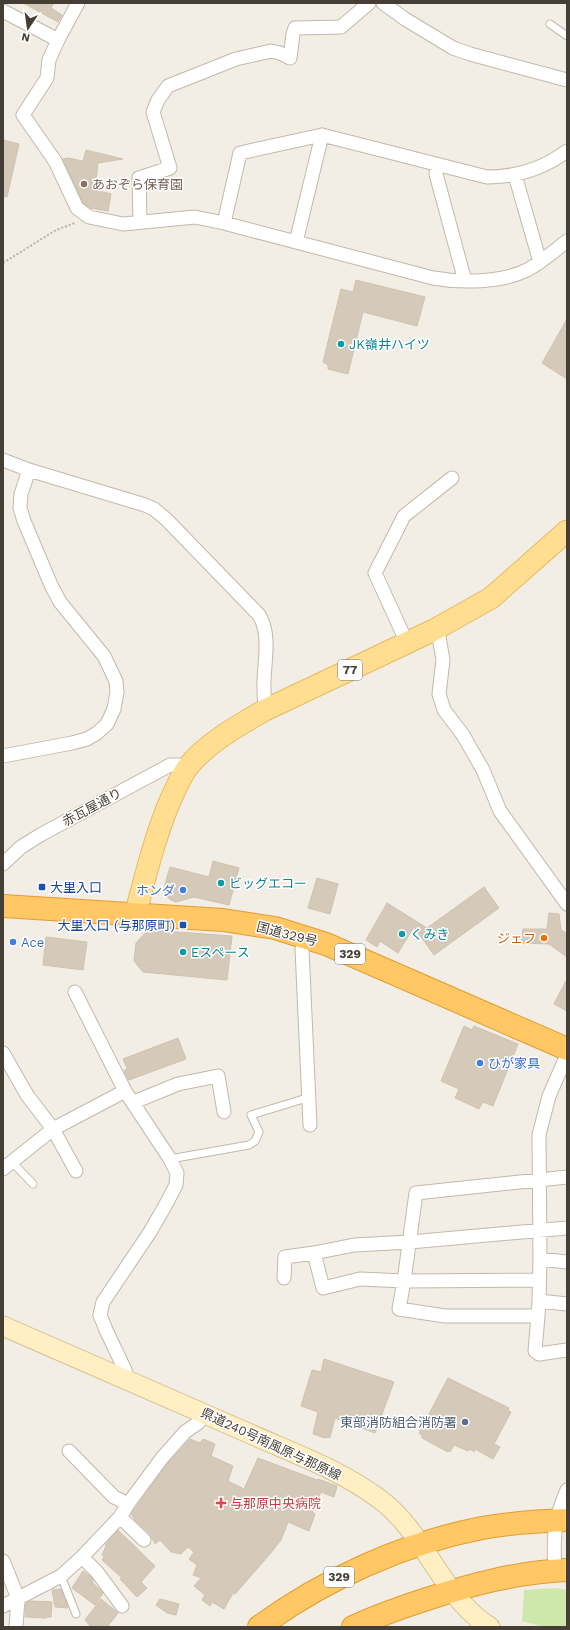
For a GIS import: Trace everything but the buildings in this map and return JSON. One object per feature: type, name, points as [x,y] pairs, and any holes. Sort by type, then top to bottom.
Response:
[{"type":"highway","name":"国道329号","points":[[3,906],[223,920],[275,928],[305,936],[359,958],[559,1046]]},
{"type":"highway","name":"329","points":[[259,1627],[307,1595],[336,1579],[422,1544],[482,1528],[561,1520]]},
{"type":"highway","points":[[353,1627],[453,1590],[505,1576],[561,1570]]},
{"type":"main road","name":"77","points":[[135,915],[152,849],[172,796],[188,767],[213,742],[238,725],[266,710],[434,630],[491,598],[567,531]]},
{"type":"main road","name":"県道240号南風原与那原線","points":[[3,1326],[205,1413],[336,1472],[357,1484],[394,1510],[422,1544],[453,1590],[473,1614],[490,1627]]},
{"type":"street","points":[[78,3],[49,60],[47,78],[23,115],[55,161],[77,208],[89,217],[123,224],[140,221],[195,217],[224,223],[433,278],[451,281],[512,276],[540,262],[567,241]]},
{"type":"street","points":[[140,221],[139,178],[170,168],[153,112],[158,100],[168,86],[236,59],[271,51],[290,58],[292,34],[295,28],[341,28],[369,3]]},
{"type":"street","points":[[383,3],[404,19],[452,48],[567,80]]},
{"type":"street","points":[[3,11],[58,40]]},
{"type":"street","points":[[224,223],[240,153],[322,136],[487,177],[516,175],[538,168],[558,158],[567,151]]},
{"type":"street","points":[[296,242],[322,136]]},
{"type":"street","points":[[437,165],[436,174],[465,281]]},
{"type":"street","points":[[516,175],[540,262]]},
{"type":"street","points":[[3,460],[29,470],[145,505],[154,509],[167,520],[260,615],[265,624],[266,642],[264,688],[266,710]]},
{"type":"street","points":[[3,756],[87,739],[107,724],[114,709],[117,692],[116,680],[104,656],[60,602],[51,586],[24,521],[20,508],[21,494],[29,470]]},
{"type":"street","points":[[407,643],[375,573],[404,516],[452,478]]},
{"type":"street","points":[[434,630],[439,637],[443,660],[439,694],[444,710],[463,735],[483,770],[500,811],[567,904]]},
{"type":"street","name":"赤瓦屋通り","points":[[3,864],[21,847],[42,834],[170,765],[188,767]]},
{"type":"street","points":[[305,936],[302,949],[310,1097],[310,1125]]},
{"type":"street","points":[[75,992],[125,1091],[134,1102],[170,1159],[177,1173],[176,1185],[150,1232],[103,1302],[100,1315],[125,1370],[127,1380]]},
{"type":"street","points":[[3,1053],[27,1095],[53,1129],[76,1171]]},
{"type":"street","points":[[567,1055],[549,1096],[539,1135],[540,1259],[538,1280],[539,1301],[534,1351],[539,1354],[567,1350]]},
{"type":"street","points":[[134,1102],[178,1084],[218,1076],[224,1112]]},
{"type":"street","points":[[8,1166],[53,1129],[125,1091]]},
{"type":"street","points":[[538,1316],[445,1316],[399,1309],[416,1193],[567,1177]]},
{"type":"street","points":[[284,1278],[285,1257],[354,1245],[410,1242],[567,1228]]},
{"type":"street","points":[[314,1253],[323,1288],[360,1279],[404,1282],[538,1280]]},
{"type":"street","points":[[540,1259],[567,1262]]},
{"type":"street","points":[[539,1301],[567,1304]]},
{"type":"street","points":[[3,1606],[61,1576],[82,1557],[120,1517],[162,1458],[185,1432],[198,1423],[205,1413]]},
{"type":"street","points":[[69,1451],[114,1497],[128,1504]]},
{"type":"street","points":[[561,1570],[555,1527],[561,1520],[567,1490]]},
{"type":"street","points":[[120,1517],[144,1540]]},
{"type":"street","points":[[82,1557],[97,1572],[122,1606]]},
{"type":"street","points":[[3,1561],[18,1598],[16,1627]]},
{"type":"lane","points":[[550,24],[567,36]]},
{"type":"lane","points":[[170,1159],[249,1145],[255,1141],[259,1132],[251,1115],[310,1097]]},
{"type":"lane","points":[[8,1166],[33,1184]]},
{"type":"lane","points":[[61,1576],[76,1614]]},
{"type":"path","points":[[3,263],[56,230],[89,217]]},
{"type":"green space","points":[[556,1588],[567,1590],[567,1627],[544,1627],[522,1621],[524,1590]]},
{"type":"place","name":"あおぞら保育園","points":[[84,184]]},
{"type":"place","name":"JK嶺井ハイツ","points":[[341,344]]},
{"type":"place","name":"ビッグエコー","points":[[221,883]]},
{"type":"place","name":"大里入口","points":[[42,887]]},
{"type":"place","name":"ホンダ","points":[[183,890]]},
{"type":"place","name":"大里入口 (与那原町)","points":[[183,925]]},
{"type":"place","name":"くみき","points":[[402,934]]},
{"type":"place","name":"ジェフ","points":[[544,938]]},
{"type":"place","name":"Ace","points":[[13,942]]},
{"type":"place","name":"Eスペース","points":[[183,952]]},
{"type":"place","name":"ひが家具","points":[[480,1063]]},
{"type":"place","name":"東部消防組合消防署","points":[[465,1422]]},
{"type":"place","name":"与那原中央病院","points":[[221,1503]]}]
